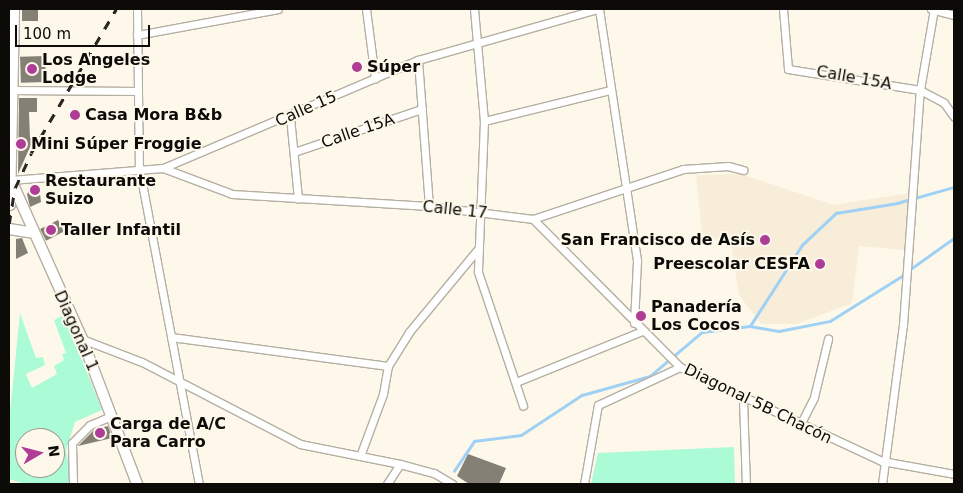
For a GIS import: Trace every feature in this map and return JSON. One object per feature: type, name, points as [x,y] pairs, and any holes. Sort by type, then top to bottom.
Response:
[{"type":"main road","points":[[9,204],[13,90],[13,9]]},
{"type":"main road","name":"Diagonal 1","points":[[11,180],[33,233],[82,339],[138,484]]},
{"type":"main road","points":[[9,229],[33,233]]},
{"type":"street","points":[[137,9],[136,91],[139,167],[199,484]]},
{"type":"street","points":[[137,35],[278,9]]},
{"type":"street","points":[[366,9],[375,78]]},
{"type":"street","points":[[474,9],[484,121],[482,212],[478,249],[478,272],[523,406]]},
{"type":"street","points":[[598,9],[623,189],[637,261],[634,323]]},
{"type":"street","name":"Calle 15","points":[[11,180],[139,167],[163,168],[290,117],[418,60],[478,40],[598,9]]},
{"type":"street","name":"Calle 15A","points":[[783,9],[788,69],[828,72],[920,90],[944,103],[954,116]]},
{"type":"street","points":[[882,484],[882,461],[904,325],[920,90],[933,9],[954,15]]},
{"type":"street","points":[[418,60],[429,206]]},
{"type":"street","points":[[13,90],[136,91]]},
{"type":"street","points":[[484,121],[610,90]]},
{"type":"street","name":"Calle 15A","points":[[294,152],[422,109]]},
{"type":"street","points":[[290,117],[298,199]]},
{"type":"street","points":[[185,159],[185,176]]},
{"type":"street","name":"Calle 17","points":[[163,168],[232,194],[429,206],[533,219],[683,170],[728,166],[743,170]]},
{"type":"street","name":"Diagonal 5B Chacón","points":[[533,219],[634,323],[680,367],[743,400],[882,461],[953,472]]},
{"type":"street","points":[[360,456],[383,394],[388,366],[409,332],[478,249]]},
{"type":"street","points":[[516,382],[642,331]]},
{"type":"street","points":[[171,337],[388,366]]},
{"type":"street","points":[[82,339],[180,382],[300,444],[400,464],[434,473],[452,484]]},
{"type":"street","points":[[800,425],[814,397],[828,339]]},
{"type":"street","points":[[584,484],[598,405],[680,367]]},
{"type":"street","points":[[743,400],[746,484]]},
{"type":"street","points":[[72,484],[72,443],[83,430],[111,416]]},
{"type":"street","points":[[387,484],[400,464]]},
{"type":"shaded area","points":[[741,174],[834,205],[909,193],[904,250],[859,246],[852,303],[797,324],[761,324],[739,295],[730,237],[703,241],[696,175]]},
{"type":"green space","points":[[20,313],[36,358],[43,357],[45,365],[26,374],[32,388],[57,374],[54,366],[64,360],[62,354],[66,353],[54,320],[64,315],[102,410],[75,422],[66,450],[72,484],[25,484],[9,479],[9,422]]},
{"type":"green space","points":[[734,447],[735,484],[591,484],[598,453]]},
{"type":"building","points":[[22,9],[38,9],[38,21],[22,21]]},
{"type":"building","name":"Los Angeles Lodge","points":[[45,56],[46,82],[21,83],[20,57]]},
{"type":"building","points":[[19,98],[37,98],[37,112],[29,112],[30,138],[34,138],[18,174]]},
{"type":"building","points":[[33,186],[39,186],[41,202],[30,207],[27,194]]},
{"type":"building","name":"Taller Infantil","points":[[58,220],[64,232],[46,241],[40,229]]},
{"type":"building","points":[[22,238],[28,253],[16,259],[16,239]]},
{"type":"building","name":"Carga de A/C Para Carro","points":[[108,426],[112,438],[78,446],[95,429]]},
{"type":"building","points":[[468,454],[506,468],[499,484],[469,484],[457,476]]},
{"type":"waterway","points":[[750,326],[802,245],[836,213],[897,203],[954,187]]},
{"type":"waterway","points":[[909,270],[954,238]]},
{"type":"waterway","points":[[454,471],[474,441],[521,435],[582,395],[650,376],[702,332],[750,326],[779,331],[830,321],[905,274]]},
{"type":"railway","points":[[9,224],[15,188],[31,153],[116,9]]},
{"type":"place","name":"Súper","points":[[357,67]]},
{"type":"place","name":"Los Angeles Lodge","points":[[32,69]]},
{"type":"place","name":"Casa Mora B&b","points":[[75,115]]},
{"type":"place","name":"Mini Súper Froggie","points":[[21,144]]},
{"type":"place","name":"Restaurante Suizo","points":[[35,190]]},
{"type":"place","name":"Taller Infantil","points":[[51,230]]},
{"type":"place","name":"San Francisco de Asís","points":[[765,240]]},
{"type":"place","name":"Preescolar CESFA","points":[[820,264]]},
{"type":"place","name":"Panadería Los Cocos","points":[[641,316]]},
{"type":"place","name":"Carga de A/C Para Carro","points":[[100,433]]}]
